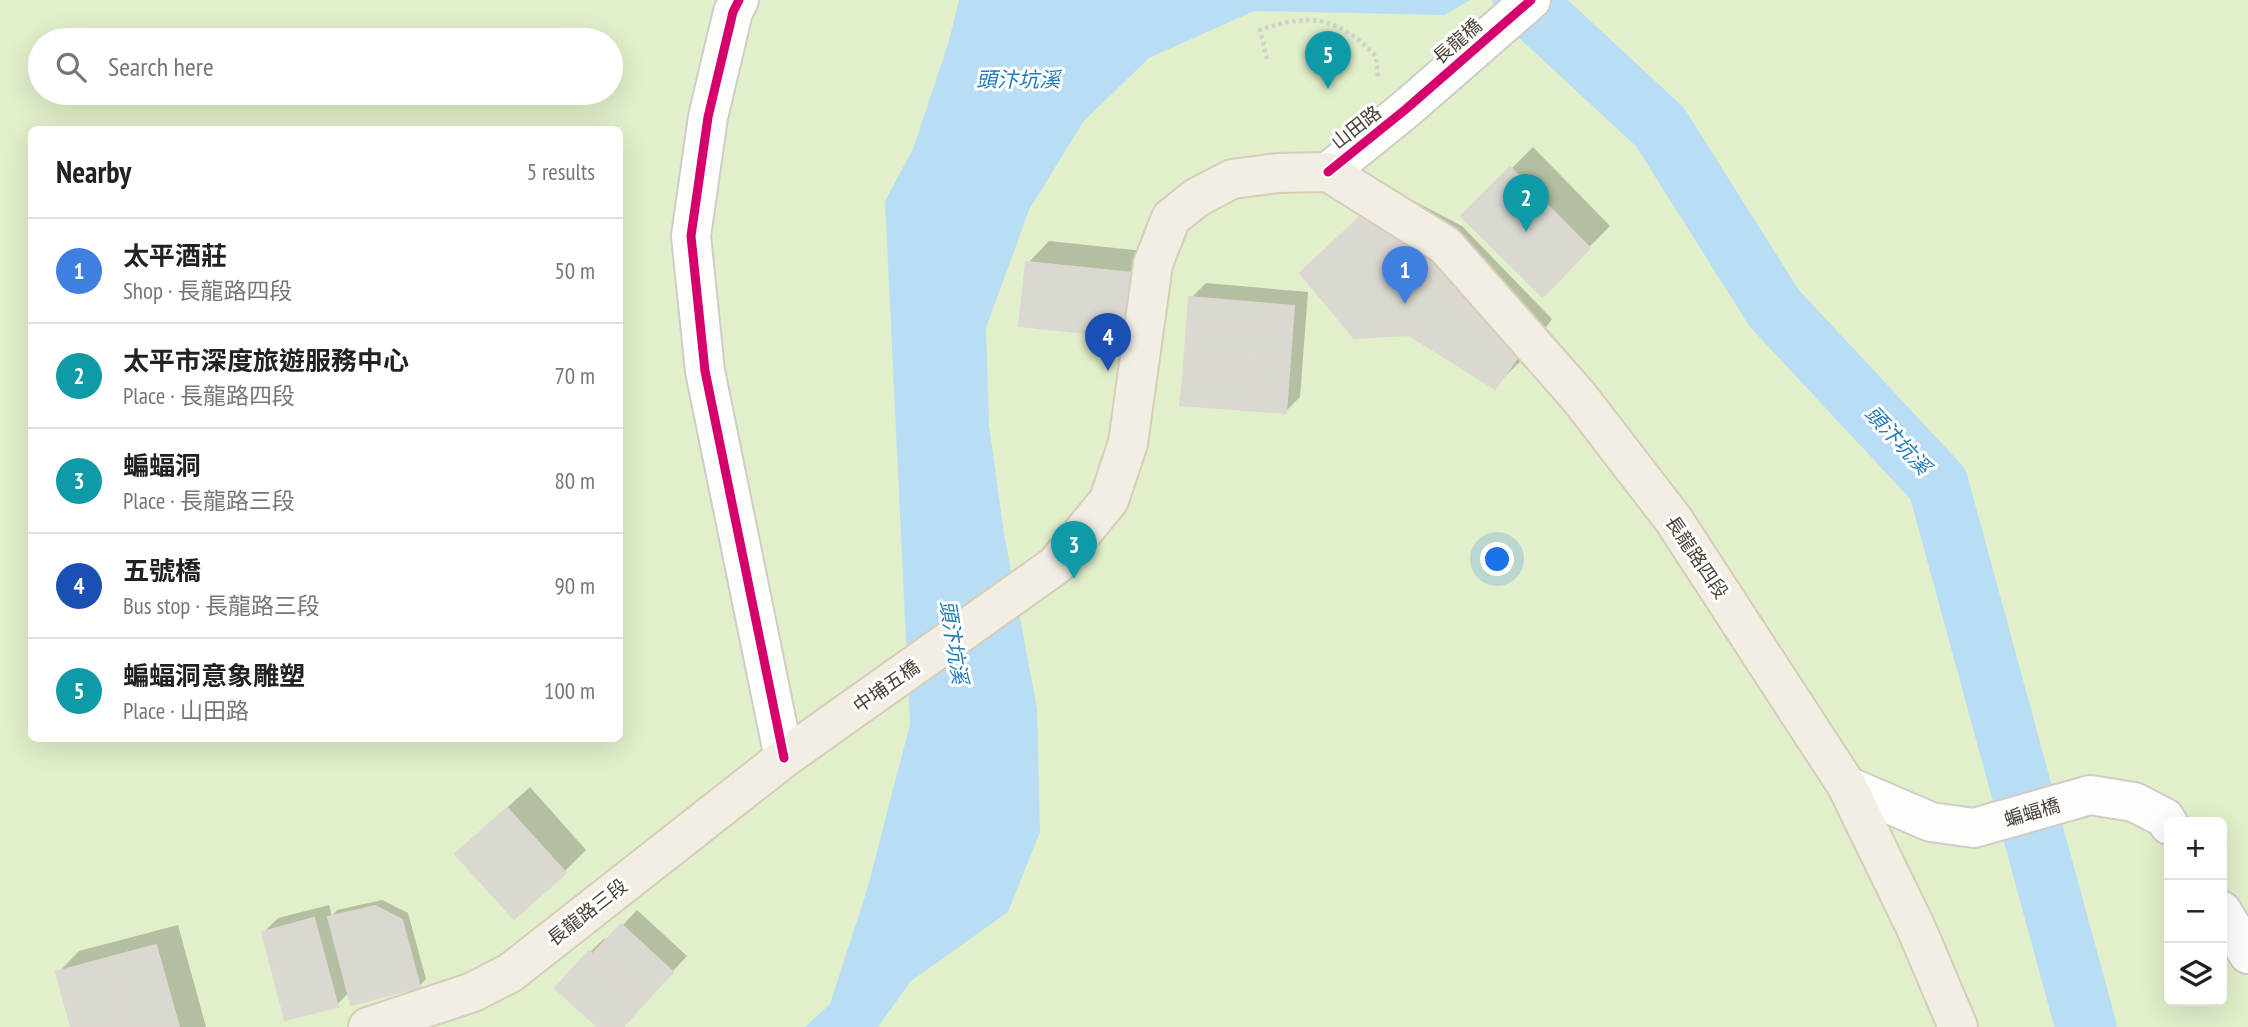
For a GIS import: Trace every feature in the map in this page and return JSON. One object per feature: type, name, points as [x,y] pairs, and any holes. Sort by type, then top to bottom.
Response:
[{"type":"main road","name":"中埔五橋","points":[[784,758],[1056,565],[1109,500],[1128,443],[1153,264],[1171,218],[1196,198],[1232,179],[1278,173],[1328,172]]},
{"type":"main road","name":"長龍路四段","points":[[1328,172],[1445,245],[1579,397],[1673,519],[1847,786],[1916,928],[1958,1027]]},
{"type":"main road","name":"長龍路三段","points":[[368,1027],[473,992],[510,973],[784,758]]},
{"type":"street","points":[[739,0],[733,12],[708,117],[691,236],[705,371],[784,758]]},
{"type":"street","name":"長龍橋","points":[[1406,109],[1531,0]]},
{"type":"street","name":"山田路","points":[[1328,172],[1406,109]]},
{"type":"street","name":"蝙蝠橋","points":[[1847,786],[1931,822],[1974,828],[2090,796],[2134,802],[2164,817]]},
{"type":"street","points":[[2227,919],[2248,954]]},
{"type":"path","points":[[1267,59],[1260,30],[1312,19],[1338,25],[1362,42],[1376,56],[1378,80]]},
{"type":"green space","points":[[0,0],[2248,0],[2248,1027],[0,1027]]},
{"type":"water","name":"頭汴坑溪","points":[[959,0],[1470,0],[1445,15],[1254,11],[1149,58],[1083,122],[1029,210],[986,328],[989,425],[1004,534],[1037,708],[1040,832],[1008,912],[911,981],[878,1027],[805,1027],[830,1004],[867,890],[910,724],[885,201],[913,149],[949,41]]},
{"type":"building","points":[[1510,167],[1590,248],[1543,297],[1461,216]]},
{"type":"building","points":[[1362,215],[1435,253],[1525,347],[1495,389],[1409,335],[1354,338],[1300,273]]},
{"type":"building","points":[[1026,262],[1132,273],[1125,337],[1019,326]]},
{"type":"building","points":[[1189,297],[1294,306],[1292,332],[1187,324]]},
{"type":"building","points":[[1187,324],[1292,332],[1290,360],[1185,351]]},
{"type":"building","points":[[1185,351],[1290,360],[1288,387],[1183,378]]},
{"type":"building","points":[[1183,378],[1288,387],[1286,413],[1180,405]]},
{"type":"building","points":[[507,808],[566,873],[514,919],[455,854]]},
{"type":"building","points":[[375,906],[402,920],[420,987],[351,1005],[328,917]]},
{"type":"building","points":[[314,918],[338,1007],[285,1020],[262,932]]},
{"type":"building","points":[[621,924],[673,972],[645,1002],[592,955]]},
{"type":"building","points":[[156,945],[179,1027],[125,1027],[107,958]]},
{"type":"building","points":[[589,951],[645,1002],[623,1027],[598,1027],[555,988]]},
{"type":"building","points":[[107,958],[125,1027],[71,1027],[56,972]]},
{"type":"waterway","name":"頭汴坑溪","points":[[1523,0],[1660,127],[1774,308],[1938,484],[2086,1027]]},
{"type":"cycle path","points":[[739,0],[733,12],[708,117],[691,236],[705,371],[784,758]]},
{"type":"cycle path","points":[[1328,172],[1406,109],[1531,0]]},
{"type":"place","name":"蝙蝠洞意象雕塑","points":[[1328,89]]},
{"type":"place","name":"太平市深度旅遊服務中心","points":[[1526,232]]},
{"type":"place","name":"太平酒莊","points":[[1405,304]]},
{"type":"place","name":"五號橋","points":[[1108,371]]},
{"type":"place","name":"蝙蝠洞","points":[[1074,579]]}]
